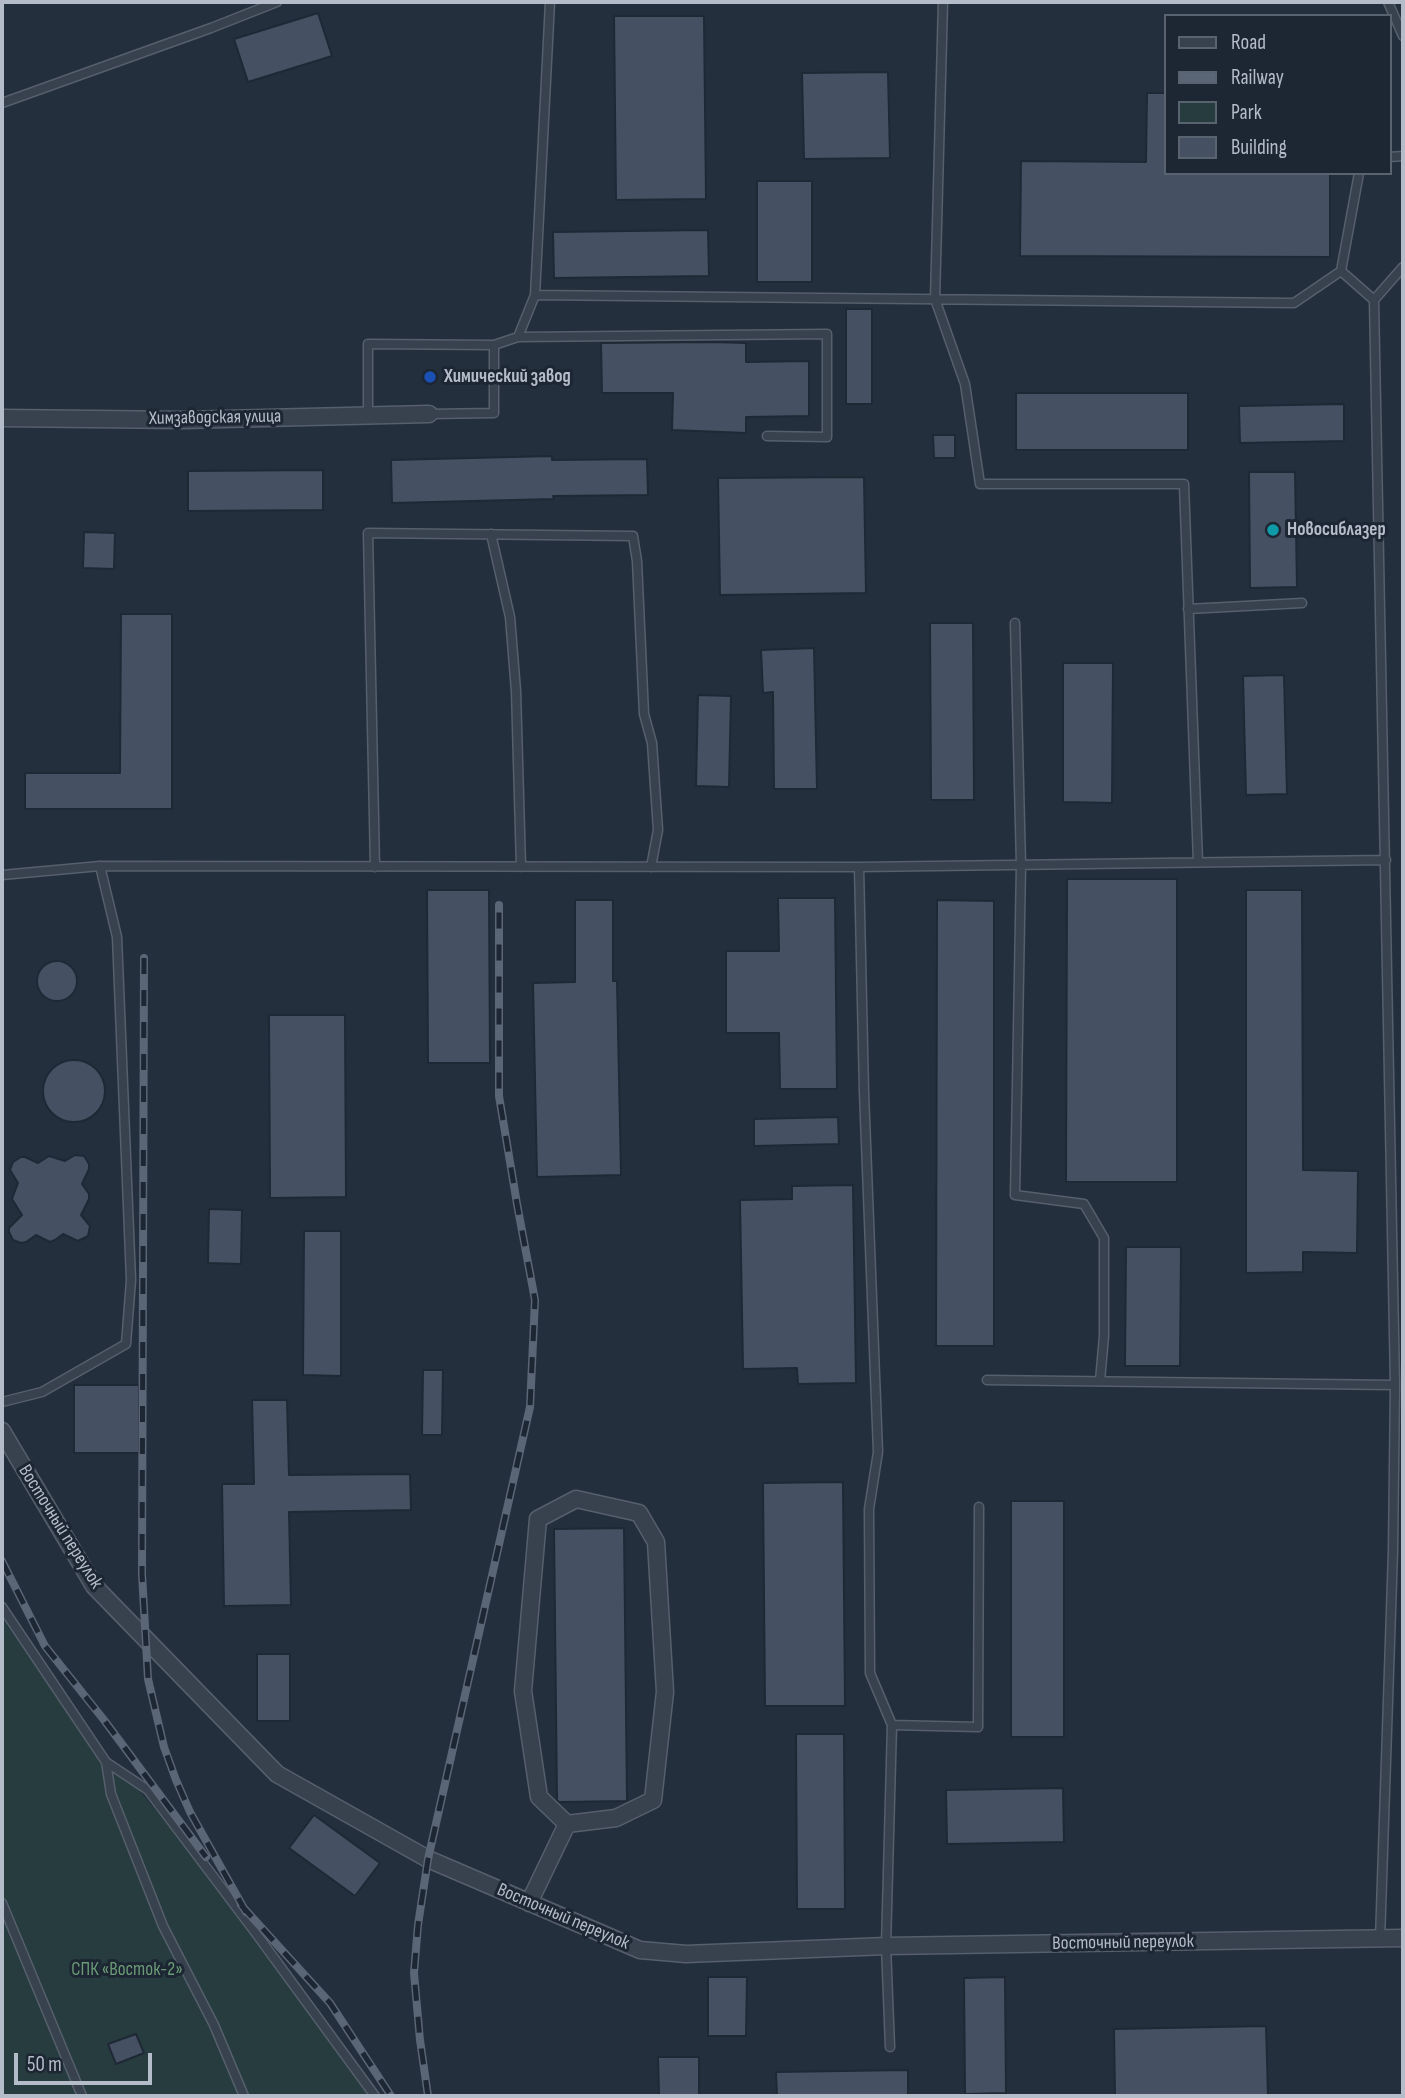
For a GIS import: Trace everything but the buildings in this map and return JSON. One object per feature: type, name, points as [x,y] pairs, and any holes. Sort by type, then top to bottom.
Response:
[{"type":"street","name":"Химзаводская улица","points":[[2,418],[183,420],[429,414]]},
{"type":"street","name":"Восточный переулок","points":[[2,1431],[94,1586],[277,1774],[428,1859],[640,1950],[686,1954],[886,1946],[1403,1938]]},
{"type":"street","points":[[576,1499],[639,1513],[656,1542],[665,1692],[653,1800],[616,1818],[567,1824],[539,1797],[523,1691],[538,1519],[576,1499]]},
{"type":"street","points":[[529,1903],[567,1824]]},
{"type":"lane","points":[[2,103],[277,2]]},
{"type":"lane","points":[[518,337],[535,295],[550,2]]},
{"type":"lane","points":[[943,2],[935,299],[965,384],[980,484],[1184,484],[1198,862]]},
{"type":"lane","points":[[1388,2],[1403,36]]},
{"type":"lane","points":[[535,295],[1294,303],[1341,271],[1359,175]]},
{"type":"lane","points":[[1380,1940],[1393,1551],[1395,1385],[1374,300],[1403,267]]},
{"type":"lane","points":[[1341,271],[1374,300]]},
{"type":"lane","points":[[368,414],[368,344],[494,345],[518,337],[827,334],[827,437],[767,436]]},
{"type":"lane","points":[[429,414],[494,413],[494,345]]},
{"type":"lane","points":[[375,867],[368,533],[633,536],[637,561],[644,715],[652,743],[658,830],[651,867]]},
{"type":"lane","points":[[491,534],[510,617],[516,691],[521,867]]},
{"type":"lane","points":[[1188,610],[1302,603]]},
{"type":"lane","points":[[1015,623],[1021,865],[1015,1195],[1084,1204],[1104,1238],[1104,1336],[1100,1381]]},
{"type":"lane","points":[[2,875],[100,866],[859,867],[1386,860]]},
{"type":"lane","points":[[2,1402],[42,1392],[126,1344],[131,1280],[117,937],[100,866]]},
{"type":"lane","points":[[859,867],[864,1092],[878,1452],[869,1509],[870,1673],[892,1725],[886,1946],[890,2047]]},
{"type":"lane","points":[[987,1380],[1395,1385]]},
{"type":"lane","points":[[892,1725],[978,1727],[979,1507]]},
{"type":"lane","points":[[1393,1551],[1403,1550]]},
{"type":"lane","points":[[2,1607],[106,1762],[148,1790],[256,1932],[375,2096]]},
{"type":"lane","points":[[106,1762],[111,1794],[163,1926],[214,2025],[244,2096]]},
{"type":"lane","points":[[2,1903],[82,2096]]},
{"type":"green space","name":"СПК «Восток-2»","points":[[2,1618],[105,1767],[127,1776],[229,1897],[370,2096],[2,2096]]},
{"type":"railway","points":[[428,2096],[414,1973],[418,1925],[428,1859],[530,1407],[535,1300],[499,1096],[499,905]]},
{"type":"railway","points":[[144,958],[142,1574],[148,1679],[164,1747],[176,1780],[190,1812],[246,1912]]},
{"type":"railway","points":[[2,1561],[45,1646],[206,1857]]},
{"type":"railway","points":[[241,1905],[330,2003],[391,2096]]},
{"type":"place","name":"Химический завод","points":[[430,377]]},
{"type":"place","name":"Новосиблазер","points":[[1273,530]]}]
